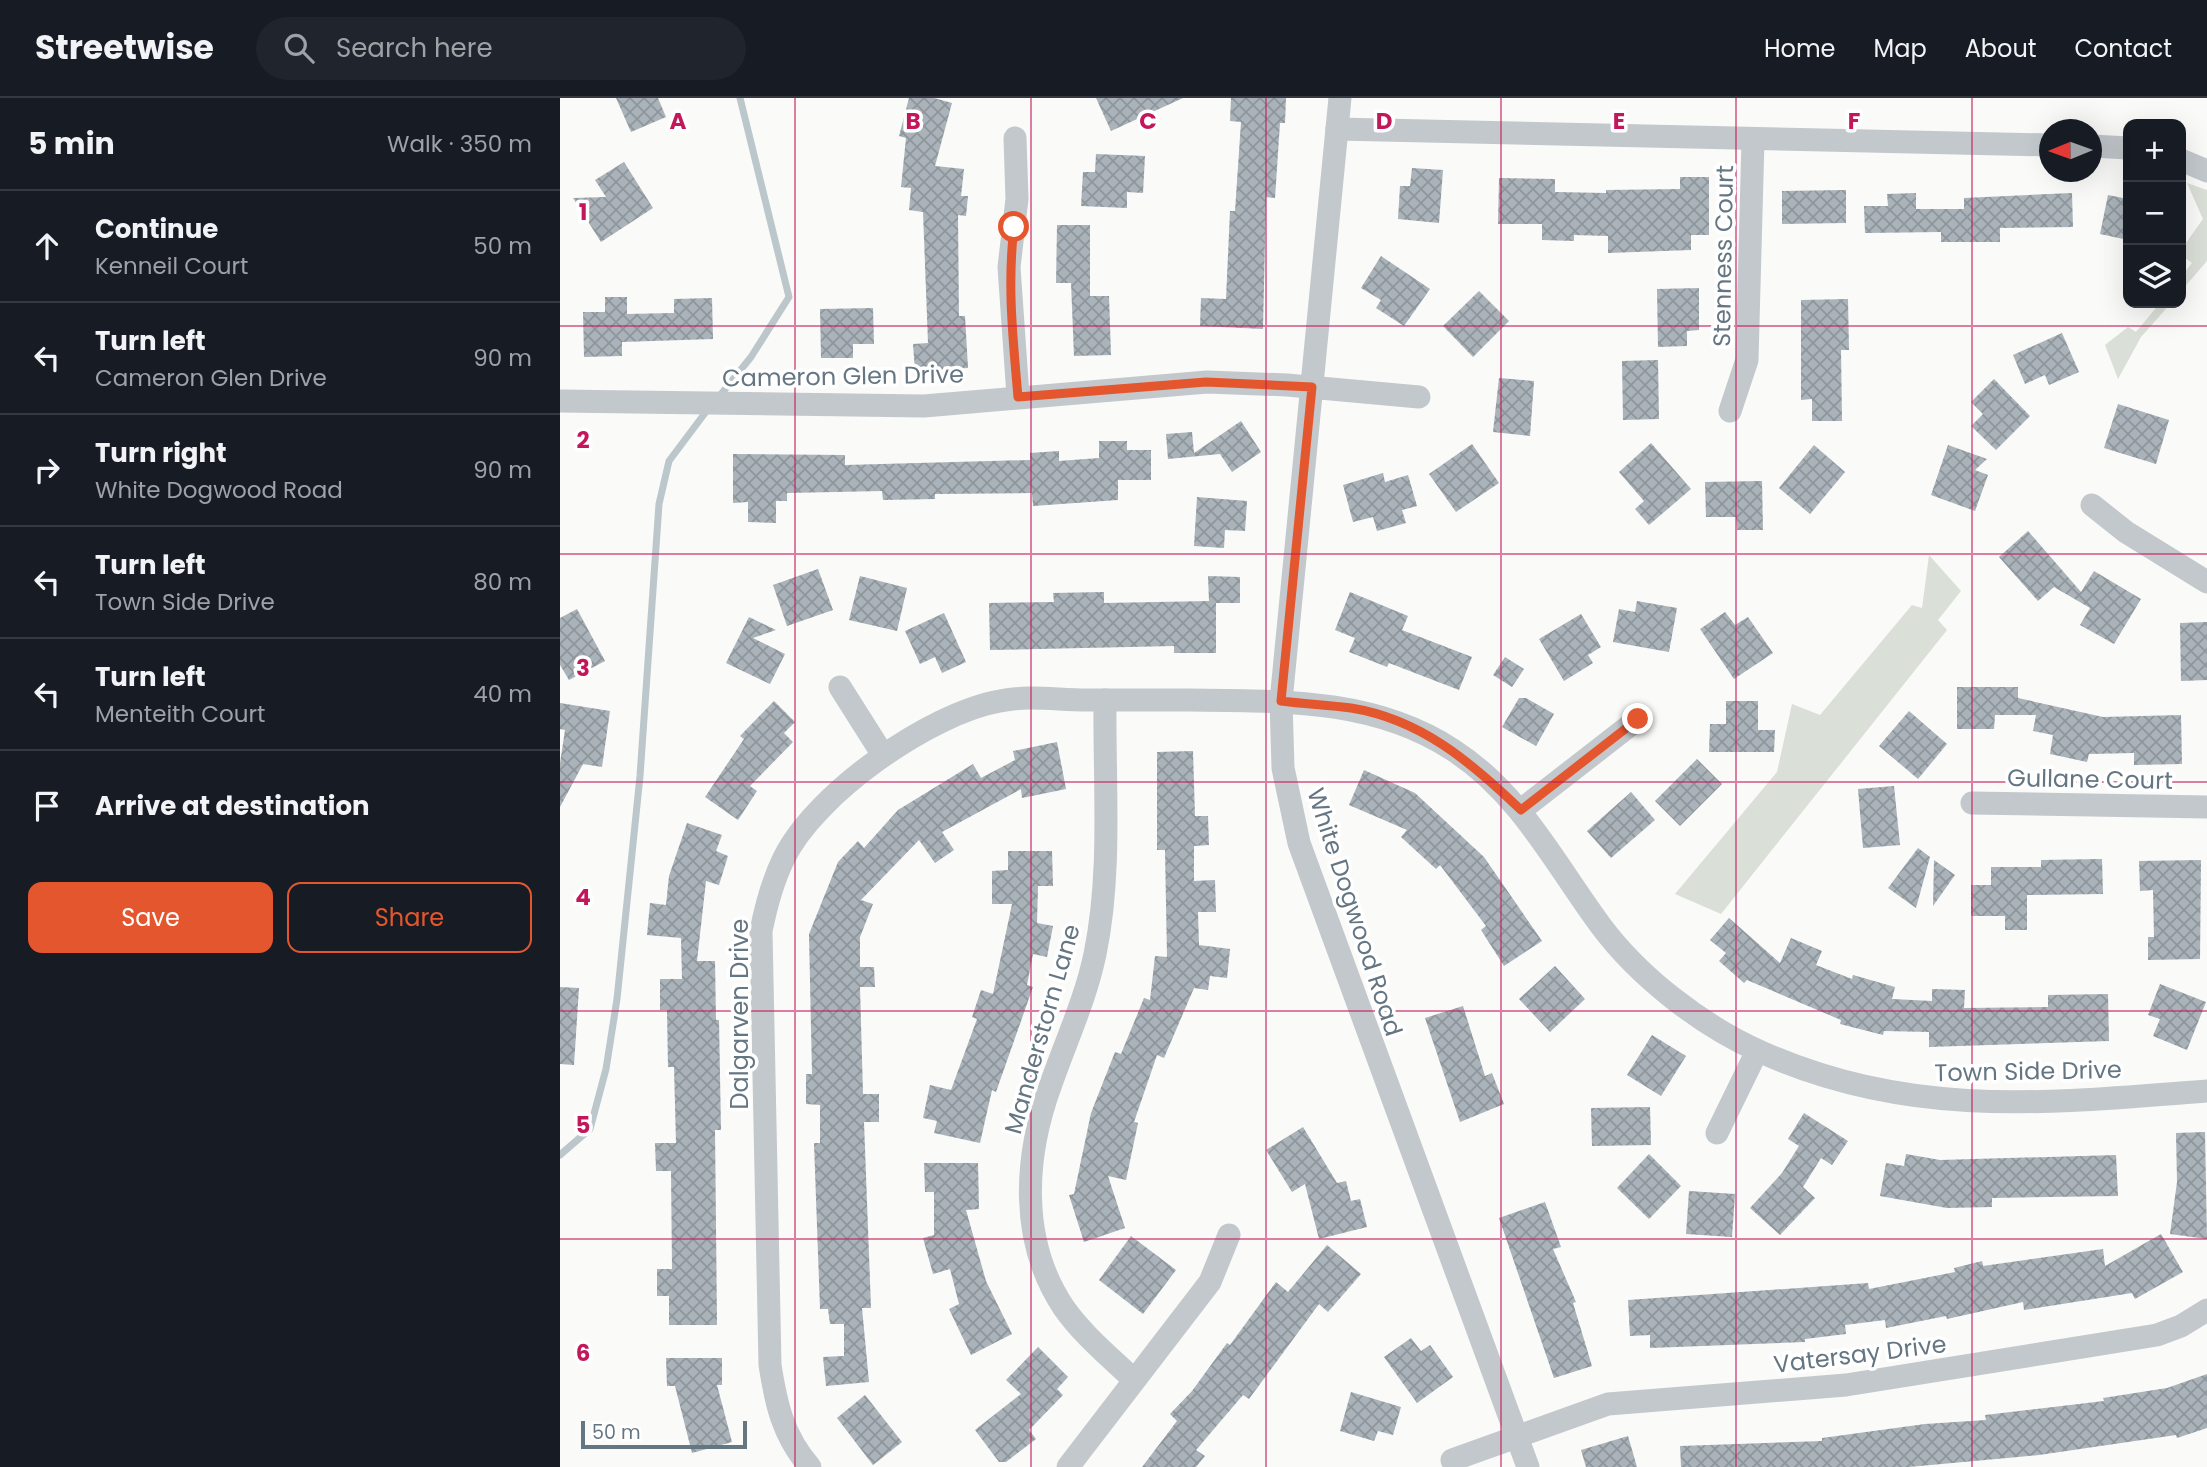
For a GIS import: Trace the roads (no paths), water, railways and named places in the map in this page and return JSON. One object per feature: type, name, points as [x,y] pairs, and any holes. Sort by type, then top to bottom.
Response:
[{"type":"street","name":"White Dogwood Road","points":[[1340,98],[1281,701],[1283,768],[1299,843],[1528,1467]]},
{"type":"street","points":[[1338,129],[2039,145]]},
{"type":"street","points":[[1015,138],[1017,199],[1009,267],[1018,397]]},
{"type":"street","name":"Stenness Court","points":[[1730,411],[1747,360],[1753,140]]},
{"type":"street","points":[[2102,147],[2123,148]]},
{"type":"street","points":[[2186,162],[2207,171]]},
{"type":"street","name":"Cameron Glen Drive","points":[[560,401],[924,406],[1206,382],[1312,387],[1419,397]]},
{"type":"street","points":[[2092,505],[2126,532],[2207,582]]},
{"type":"street","points":[[841,687],[883,755]]},
{"type":"street","name":"Dalgarven Drive","points":[[810,1467],[787,1435],[778,1413],[770,1365],[761,932],[768,895],[785,854],[824,806],[883,755],[936,724],[985,704],[1020,698],[1281,701]]},
{"type":"street","name":"Manderstorn Lane","points":[[1105,700],[1101,918],[1095,955],[1080,1005],[1036,1131],[1030,1172],[1030,1208],[1034,1236],[1055,1294],[1080,1327],[1134,1380]]},
{"type":"street","name":"Town Side Drive","points":[[1281,701],[1354,709],[1428,735],[1476,767],[1521,810],[1602,928],[1629,957],[1687,1008],[1757,1051],[1852,1086],[1919,1098],[1981,1103],[2207,1091]]},
{"type":"street","points":[[1521,810],[1638,719]]},
{"type":"street","name":"Gullane Court","points":[[1972,803],[2207,807]]},
{"type":"street","points":[[1717,1132],[1757,1051]]},
{"type":"street","points":[[1068,1467],[1210,1282],[1229,1236]]},
{"type":"street","name":"Vatersay Drive","points":[[1452,1460],[1608,1404],[1846,1385],[2129,1342],[2181,1326],[2207,1310]]},
{"type":"waterway","points":[[718,398],[751,357],[789,297],[740,98]]},
{"type":"waterway","points":[[560,1155],[590,1129],[606,1069],[617,999],[640,776],[659,504],[669,461],[708,409]]}]
